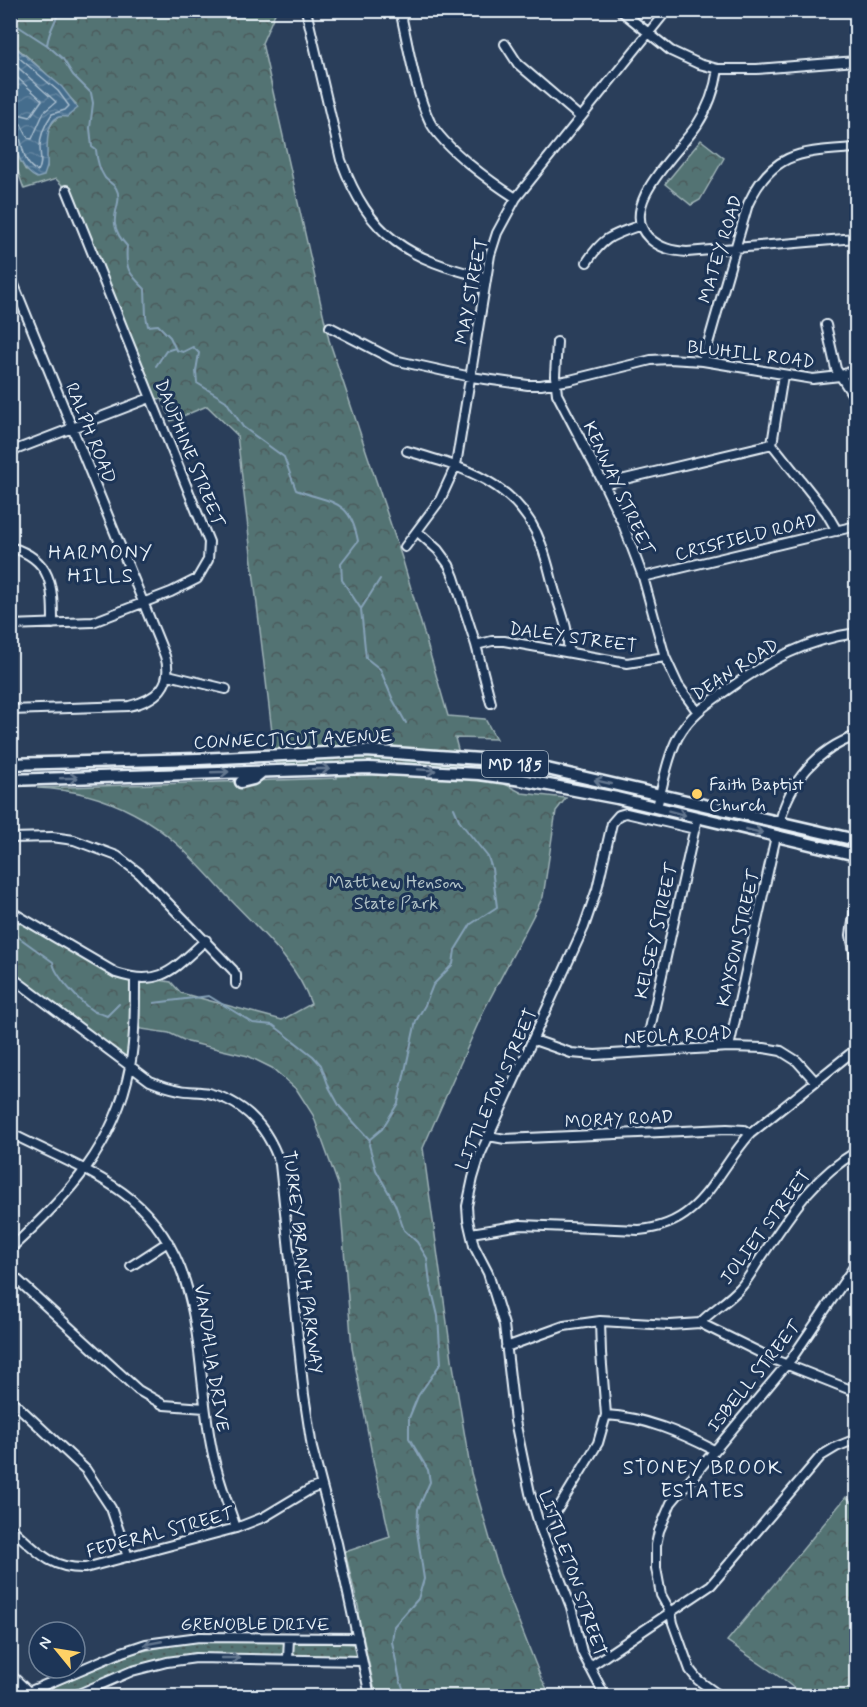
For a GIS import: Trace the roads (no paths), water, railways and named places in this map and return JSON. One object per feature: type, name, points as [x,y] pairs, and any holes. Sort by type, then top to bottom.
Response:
[{"type":"main road","name":"CONNECTICUT AVENUE","points":[[10,764],[199,759],[366,751],[495,760],[547,769],[856,840]]},
{"type":"main road","points":[[199,759],[199,773]]},
{"type":"main road","name":"CONNECTICUT AVENUE","points":[[10,780],[369,768],[412,769],[522,780],[657,807],[696,824],[776,836],[856,855]]},
{"type":"main road","points":[[241,782],[268,771]]},
{"type":"street","points":[[306,10],[341,160],[350,183],[367,213],[392,239],[418,257],[448,269],[486,278]]},
{"type":"street","points":[[400,10],[424,106],[431,123],[451,147],[516,198]]},
{"type":"street","points":[[620,10],[671,51],[699,64],[718,69],[757,69],[856,61]]},
{"type":"street","name":"MAY STREET","points":[[405,547],[440,500],[456,465],[486,278],[497,233],[516,198],[667,10]]},
{"type":"street","points":[[505,45],[518,64],[580,117]]},
{"type":"street","points":[[718,69],[715,88],[703,116],[645,192],[640,207],[640,225],[645,234],[653,242],[675,252],[856,238]]},
{"type":"street","name":"MATEY ROAD","points":[[703,361],[748,204],[756,186],[768,171],[800,154],[856,148]]},
{"type":"street","name":"DAUPHINE STREET","points":[[10,626],[93,622],[196,579],[208,560],[209,542],[67,190]]},
{"type":"street","points":[[587,262],[598,245],[605,239],[640,225]]},
{"type":"street","name":"RALPH ROAD","points":[[10,275],[144,602],[165,656],[168,675]]},
{"type":"street","points":[[826,325],[840,376],[856,400]]},
{"type":"street","name":"BLUHILL ROAD","points":[[330,327],[394,360],[471,377],[528,385],[570,380],[651,360],[703,361],[813,379],[840,376],[856,369]]},
{"type":"street","name":"KENWAY STREET","points":[[557,342],[555,382],[557,394],[604,484],[644,577],[665,657],[678,685],[697,711]]},
{"type":"street","points":[[783,375],[772,444],[826,512],[837,531]]},
{"type":"street","points":[[10,452],[150,398]]},
{"type":"street","points":[[604,484],[772,444]]},
{"type":"street","points":[[407,451],[456,465],[477,474],[501,489],[520,507],[534,528],[541,544],[565,625],[568,652]]},
{"type":"street","name":"CRISFIELD ROAD","points":[[644,577],[856,526]]},
{"type":"street","points":[[418,532],[438,550],[449,565],[476,645],[491,703]]},
{"type":"street","points":[[10,547],[21,550],[39,562],[48,576],[53,593],[53,624]]},
{"type":"street","name":"DEAN ROAD","points":[[657,807],[677,738],[697,711],[776,658],[802,646],[834,636],[856,633]]},
{"type":"street","name":"DALEY STREET","points":[[476,645],[504,641],[627,663],[665,657]]},
{"type":"street","points":[[10,710],[129,706],[146,703],[163,687],[168,675],[226,689]]},
{"type":"street","points":[[780,822],[783,808],[793,788],[815,760],[843,740],[856,735]]},
{"type":"street","name":"LITTLETON STREET","points":[[605,1696],[582,1652],[571,1607],[540,1527],[521,1453],[497,1298],[488,1273],[474,1246],[467,1206],[472,1178],[480,1155],[584,927],[597,889],[614,820],[626,813],[696,824]]},
{"type":"street","name":"KELSEY STREET","points":[[645,1051],[696,824]]},
{"type":"street","name":"KAYSON STREET","points":[[729,1047],[776,836]]},
{"type":"street","points":[[10,838],[52,837],[74,840],[117,856],[140,873],[234,970],[236,984]]},
{"type":"street","points":[[856,902],[851,935],[856,963]]},
{"type":"street","points":[[10,911],[116,973],[135,980],[150,979],[168,973],[206,940]]},
{"type":"street","name":"TURKEY BRANCH PARKWAY","points":[[10,976],[150,1081],[167,1087],[208,1093],[243,1108],[267,1132],[280,1164],[304,1395],[312,1448],[337,1544],[370,1696]]},
{"type":"street","points":[[10,1249],[53,1210],[98,1151],[110,1127],[130,1068],[135,1028],[135,980]]},
{"type":"street","name":"NEOLA ROAD","points":[[534,1040],[571,1053],[595,1054],[729,1047],[764,1048],[781,1052],[796,1061],[815,1080]]},
{"type":"street","points":[[471,1233],[521,1225],[639,1230],[670,1223],[696,1207],[750,1134],[856,1049]]},
{"type":"street","name":"MORAY ROAD","points":[[489,1136],[505,1139],[727,1129],[744,1130],[750,1134]]},
{"type":"street","name":"VANDALIA DRIVE","points":[[10,1133],[111,1185],[132,1200],[168,1242],[183,1272],[192,1298],[205,1408],[218,1476],[236,1528]]},
{"type":"street","name":"JOLIET STREET","points":[[700,1323],[741,1287],[796,1206],[818,1180],[856,1152]]},
{"type":"street","points":[[131,1266],[168,1242]]},
{"type":"street","name":"ISBELL STREET","points":[[720,1696],[698,1680],[690,1670],[671,1613],[662,1595],[656,1568],[656,1545],[659,1531],[671,1503],[792,1358],[856,1264]]},
{"type":"street","points":[[10,1273],[138,1390],[164,1405],[205,1408]]},
{"type":"street","points":[[845,1282],[856,1290]]},
{"type":"street","points":[[540,1527],[553,1517],[598,1443],[606,1415],[600,1321]]},
{"type":"street","points":[[506,1347],[564,1326],[600,1321],[670,1325],[700,1323],[786,1364],[856,1392]]},
{"type":"street","points":[[10,1400],[86,1470],[111,1508],[128,1557]]},
{"type":"street","points":[[606,1415],[638,1419],[714,1450]]},
{"type":"street","points":[[589,1667],[711,1585],[821,1456],[856,1439]]},
{"type":"street","name":"FEDERAL STREET","points":[[10,1527],[45,1559],[61,1566],[85,1568],[236,1528],[264,1517],[321,1485]]},
{"type":"street","name":"GRENOBLE DRIVE","points":[[19,1696],[31,1694],[122,1652],[146,1644],[199,1637],[358,1638]]},
{"type":"street","points":[[288,1659],[289,1638]]},
{"type":"street","name":"GRENOBLE DRIVE","points":[[74,1696],[118,1677],[167,1662],[196,1658],[362,1660]]},
{"type":"street","points":[[10,1674],[31,1694]]},
{"type":"water","points":[[10,43],[62,87],[78,108],[67,117],[53,120],[48,135],[47,168],[44,176],[37,178],[26,169],[18,155],[13,137],[9,96]]},
{"type":"waterway","points":[[47,45],[50,31],[60,10]]},
{"type":"waterway","points":[[10,21],[47,45],[63,59],[73,75],[91,93],[93,103],[90,128],[92,147],[96,150],[103,175],[116,188],[118,195],[115,213],[116,228],[127,246],[129,270],[145,289],[148,326],[158,325],[170,337],[176,350],[183,352],[193,347],[199,353],[197,383],[226,401],[243,427],[284,457],[296,490],[338,505],[350,517],[358,541],[341,563],[342,580],[361,609],[366,658],[380,669],[406,723]]},
{"type":"waterway","points":[[156,366],[166,351],[175,348]]},
{"type":"waterway","points":[[361,609],[380,579]]},
{"type":"waterway","points":[[406,1696],[392,1642],[394,1626],[418,1599],[424,1579],[417,1531],[418,1509],[430,1482],[428,1470],[409,1438],[409,1418],[418,1396],[441,1363],[438,1316],[427,1258],[417,1242],[404,1230],[395,1204],[376,1170],[369,1145],[370,1139],[382,1129],[398,1103],[416,1021],[433,985],[453,964],[455,950],[471,924],[497,907],[492,869],[488,857],[460,822],[454,808]]},
{"type":"waterway","points":[[10,931],[53,962],[63,981],[93,1011],[107,1016],[119,1004]]},
{"type":"waterway","points":[[154,1003],[209,996],[253,1023],[273,1025],[321,1065],[340,1107],[369,1139]]},
{"type":"place","name":"Faith Baptist Church","points":[[697,794]]},
{"type":"district","name":"HARMONY HILLS","points":[[101,564]]},
{"type":"district","name":"STONEY BROOK ESTATES","points":[[703,1478]]},
{"type":"park label","name":"Matthew Henson State Park","points":[[396,892]]}]
